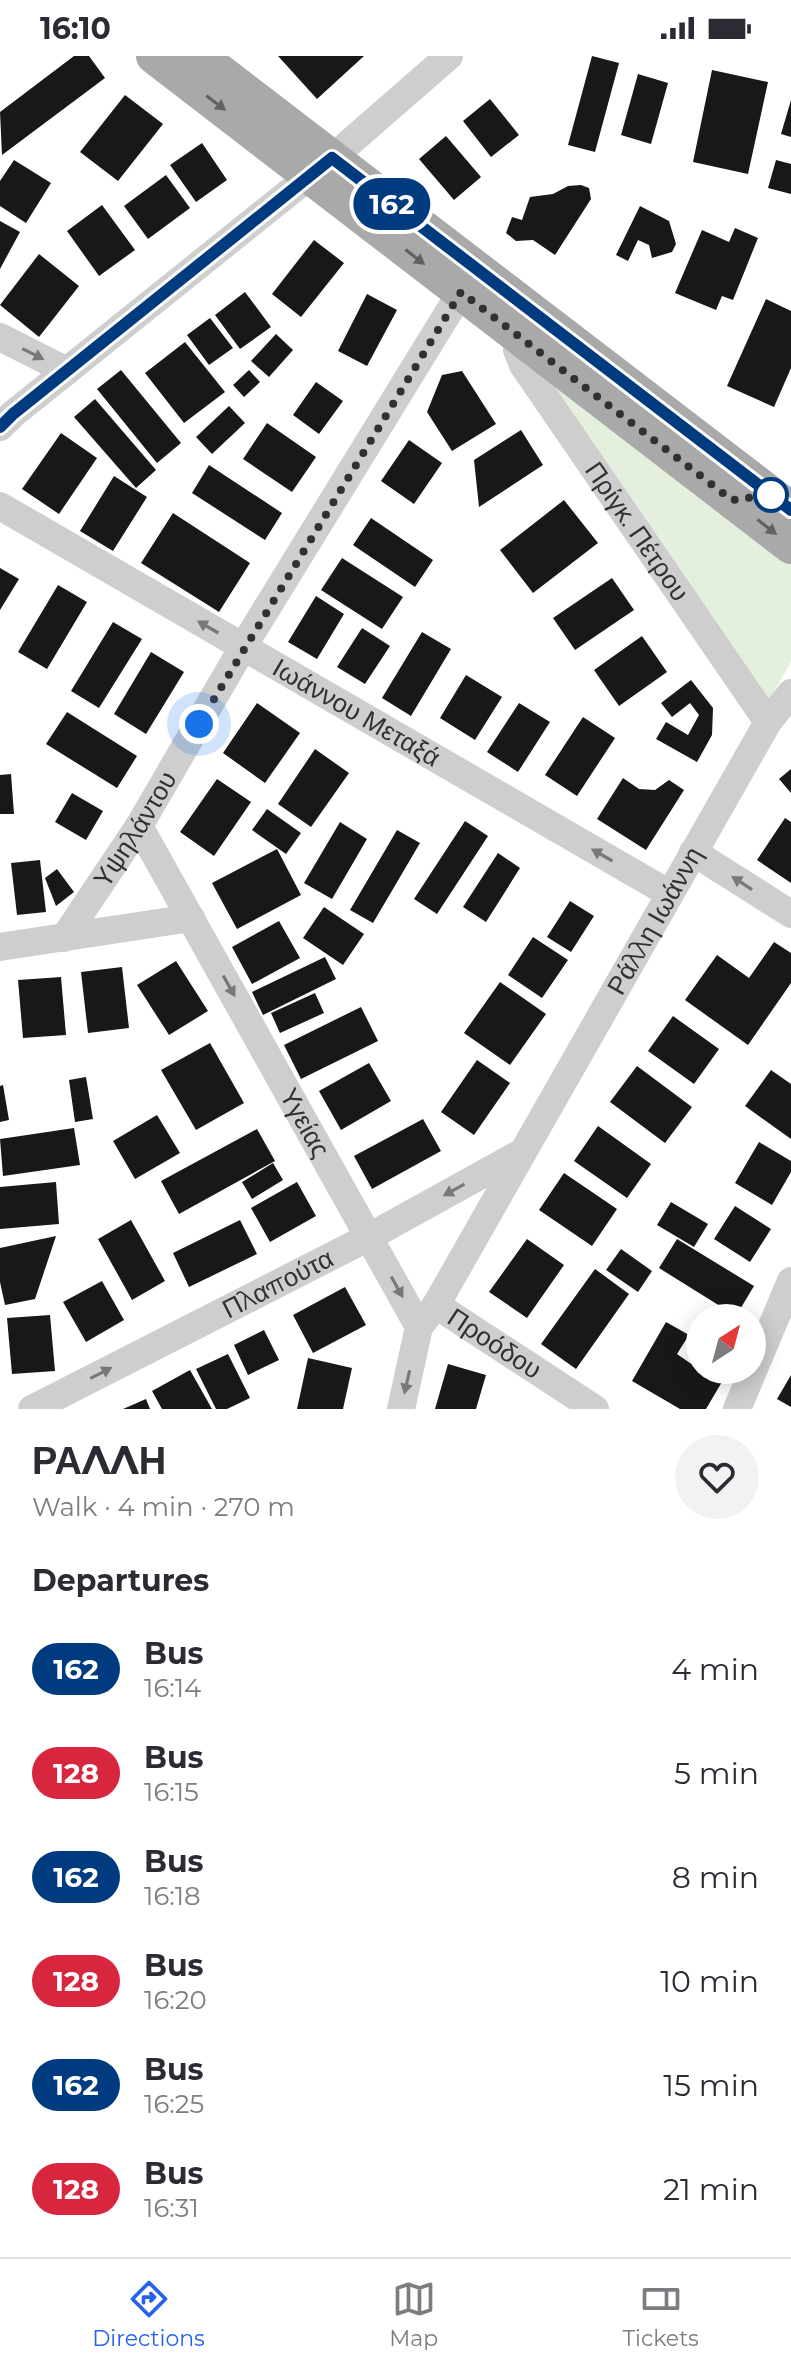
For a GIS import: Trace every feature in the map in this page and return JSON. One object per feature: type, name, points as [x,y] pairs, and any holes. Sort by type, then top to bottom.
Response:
[{"type":"main road","points":[[154,56],[320,167],[469,280],[791,510]]},
{"type":"main road","points":[[199,56],[320,167]]},
{"type":"main road","points":[[469,280],[522,339],[791,546]]},
{"type":"street","points":[[0,427],[320,167],[449,56]]},
{"type":"street","name":"Υψηλάντου","points":[[64,938],[139,826],[243,647],[469,280]]},
{"type":"street","points":[[0,337],[67,371]]},
{"type":"street","name":"Πρίγκ. Πέτρου","points":[[522,339],[517,350],[523,365],[768,722]]},
{"type":"street","name":"Ιωάννου Μεταξά","points":[[0,506],[670,894]]},
{"type":"street","name":"Ράλλη Ιωάννη","points":[[401,1409],[428,1316],[768,722],[791,693]]},
{"type":"street","name":"Υγείας","points":[[139,826],[369,1237],[428,1316]]},
{"type":"street","points":[[693,852],[791,914]]},
{"type":"street","points":[[0,947],[191,918]]},
{"type":"street","name":"Πλαπούτα","points":[[32,1409],[369,1237],[522,1153]]},
{"type":"street","points":[[737,1409],[791,1281]]},
{"type":"street","name":"Προόδου","points":[[428,1316],[595,1409]]},
{"type":"green space","points":[[549,380],[791,564],[791,662],[768,702]]},
{"type":"building","points":[[74,56],[89,56],[105,78],[2,155],[0,112]]},
{"type":"building","points":[[278,56],[364,56],[317,99]]},
{"type":"building","points":[[592,56],[619,63],[595,152],[568,145]]},
{"type":"building","points":[[712,70],[768,82],[748,174],[693,162]]},
{"type":"building","points":[[638,74],[668,83],[651,144],[621,135]]},
{"type":"building","points":[[125,95],[163,124],[118,181],[80,152]]},
{"type":"building","points":[[490,99],[519,135],[491,157],[463,121]]},
{"type":"building","points":[[791,100],[791,137],[781,134]]},
{"type":"building","points":[[446,136],[481,177],[454,200],[419,159]]},
{"type":"building","points":[[202,143],[227,180],[196,202],[170,165]]},
{"type":"building","points":[[14,160],[51,183],[26,223],[0,206],[0,181]]},
{"type":"building","points":[[776,160],[791,164],[791,194],[768,188]]},
{"type":"building","points":[[166,175],[190,208],[148,239],[124,206]]},
{"type":"building","points":[[581,185],[589,188],[591,199],[555,255],[533,240],[516,241],[506,233],[512,217],[522,220],[530,197]]},
{"type":"building","points":[[102,205],[135,250],[99,276],[67,231]]},
{"type":"building","points":[[640,206],[669,221],[676,244],[672,252],[652,258],[649,245],[638,240],[628,261],[616,255]]},
{"type":"building","points":[[0,221],[20,232],[0,269]]},
{"type":"building","points":[[735,228],[758,238],[733,300],[722,296],[716,310],[675,293],[702,230],[729,242]]},
{"type":"building","points":[[314,240],[344,263],[301,317],[272,294]]},
{"type":"building","points":[[39,254],[79,286],[39,337],[0,305]]},
{"type":"building","points":[[245,292],[271,327],[240,349],[215,315]]},
{"type":"building","points":[[367,294],[397,310],[367,366],[338,351]]},
{"type":"building","points":[[766,299],[791,311],[791,368],[774,407],[727,386]]},
{"type":"building","points":[[210,318],[233,348],[209,365],[187,335]]},
{"type":"building","points":[[276,334],[293,350],[269,377],[251,361]]},
{"type":"building","points":[[185,342],[225,392],[184,423],[145,373]]},
{"type":"building","points":[[121,370],[181,443],[157,463],[97,389]]},
{"type":"building","points":[[249,370],[260,382],[244,397],[233,385]]},
{"type":"building","points":[[462,371],[496,424],[452,451],[427,412],[442,375]]},
{"type":"building","points":[[316,382],[343,401],[319,434],[293,415]]},
{"type":"building","points":[[95,399],[156,470],[136,488],[74,417]]},
{"type":"building","points":[[229,406],[245,423],[212,454],[196,437]]},
{"type":"building","points":[[267,423],[316,457],[292,492],[243,459]]},
{"type":"building","points":[[521,430],[543,465],[479,507],[474,460]]},
{"type":"building","points":[[61,433],[97,458],[59,514],[22,489]]},
{"type":"building","points":[[409,440],[442,463],[414,504],[381,481]]},
{"type":"building","points":[[209,465],[282,513],[265,540],[192,493]]},
{"type":"building","points":[[114,476],[147,497],[113,551],[80,531]]},
{"type":"building","points":[[564,500],[598,543],[533,593],[500,550]]},
{"type":"building","points":[[173,513],[250,563],[219,612],[141,563]]},
{"type":"building","points":[[371,518],[433,560],[415,587],[353,545]]},
{"type":"building","points":[[342,558],[403,597],[382,629],[321,590]]},
{"type":"building","points":[[0,568],[19,579],[0,610]]},
{"type":"building","points":[[612,578],[634,610],[575,650],[553,618]]},
{"type":"building","points":[[58,585],[87,602],[47,669],[18,652]]},
{"type":"building","points":[[316,596],[344,614],[317,659],[288,642]]},
{"type":"building","points":[[113,622],[142,639],[99,708],[71,691]]},
{"type":"building","points":[[362,628],[390,646],[365,684],[337,667]]},
{"type":"building","points":[[422,632],[451,649],[411,716],[382,698]]},
{"type":"building","points":[[642,636],[667,672],[619,706],[594,670]]},
{"type":"building","points":[[151,652],[184,672],[146,734],[114,714]]},
{"type":"building","points":[[466,675],[502,697],[475,740],[440,718]]},
{"type":"building","points":[[691,680],[713,708],[712,735],[697,762],[656,739],[666,722],[688,735],[699,715],[690,703],[672,717],[661,703]]},
{"type":"building","points":[[257,703],[300,733],[265,783],[223,753]]},
{"type":"building","points":[[519,703],[550,722],[518,772],[487,752]]},
{"type":"building","points":[[67,712],[137,756],[117,788],[46,744]]},
{"type":"building","points":[[583,717],[615,738],[577,796],[545,775]]},
{"type":"building","points":[[315,749],[349,773],[311,827],[278,804]]},
{"type":"building","points":[[791,769],[791,793],[779,779]]},
{"type":"building","points":[[11,774],[14,814],[0,814],[0,775]]},
{"type":"building","points":[[623,778],[639,789],[655,790],[669,780],[684,790],[646,850],[597,819]]},
{"type":"building","points":[[217,779],[251,802],[214,856],[180,832]]},
{"type":"building","points":[[72,793],[103,811],[86,840],[55,822]]},
{"type":"building","points":[[267,809],[301,833],[286,854],[252,830]]},
{"type":"building","points":[[785,818],[791,822],[791,883],[757,860]]},
{"type":"building","points":[[465,821],[488,836],[437,914],[414,899]]},
{"type":"building","points":[[340,822],[367,839],[332,899],[304,883]]},
{"type":"building","points":[[397,830],[420,843],[373,923],[350,910]]},
{"type":"building","points":[[277,849],[301,895],[237,929],[212,883]]},
{"type":"building","points":[[498,853],[520,868],[486,922],[463,907]]},
{"type":"building","points":[[40,860],[46,912],[17,915],[11,863]]},
{"type":"building","points":[[57,869],[74,892],[56,906],[45,878]]},
{"type":"building","points":[[570,901],[594,916],[571,952],[547,937]]},
{"type":"building","points":[[324,907],[364,934],[343,965],[303,938]]},
{"type":"building","points":[[279,921],[300,958],[252,984],[232,947]]},
{"type":"building","points":[[533,937],[568,960],[542,998],[508,975]]},
{"type":"building","points":[[774,942],[791,953],[791,983],[748,1045],[685,1000],[717,955],[749,978]]},
{"type":"building","points":[[325,957],[336,979],[263,1015],[252,992]]},
{"type":"building","points":[[176,961],[208,1011],[169,1035],[137,985]]},
{"type":"building","points":[[122,967],[129,1028],[88,1033],[81,972]]},
{"type":"building","points":[[61,977],[66,1035],[23,1038],[18,980]]},
{"type":"building","points":[[500,982],[546,1014],[510,1065],[464,1033]]},
{"type":"building","points":[[315,993],[324,1013],[280,1033],[271,1013]]},
{"type":"building","points":[[361,1007],[378,1041],[301,1079],[284,1045]]},
{"type":"building","points":[[673,1016],[719,1049],[694,1084],[648,1051]]},
{"type":"building","points":[[210,1043],[244,1103],[196,1130],[161,1070]]},
{"type":"building","points":[[477,1060],[510,1083],[474,1135],[441,1112]]},
{"type":"building","points":[[369,1063],[391,1101],[341,1130],[319,1091]]},
{"type":"building","points":[[637,1066],[692,1107],[665,1143],[610,1102]]},
{"type":"building","points":[[771,1070],[791,1084],[791,1139],[745,1106]]},
{"type":"building","points":[[86,1077],[93,1119],[75,1122],[69,1080]]},
{"type":"building","points":[[3,1085],[9,1120],[0,1122],[0,1086]]},
{"type":"building","points":[[157,1115],[180,1153],[135,1179],[113,1141]]},
{"type":"building","points":[[423,1119],[441,1151],[372,1189],[354,1156]]},
{"type":"building","points":[[598,1126],[651,1164],[627,1198],[574,1161]]},
{"type":"building","points":[[74,1128],[80,1165],[3,1176],[0,1139]]},
{"type":"building","points":[[257,1129],[275,1161],[179,1214],[161,1181]]},
{"type":"building","points":[[759,1142],[791,1161],[791,1172],[772,1205],[735,1183]]},
{"type":"building","points":[[273,1163],[283,1180],[252,1199],[242,1182]]},
{"type":"building","points":[[564,1173],[617,1209],[592,1246],[539,1210]]},
{"type":"building","points":[[56,1182],[59,1224],[0,1229],[0,1187]]},
{"type":"building","points":[[297,1182],[316,1216],[270,1242],[251,1208]]},
{"type":"building","points":[[671,1202],[708,1224],[694,1247],[657,1225]]},
{"type":"building","points":[[735,1206],[771,1229],[750,1262],[714,1239]]},
{"type":"building","points":[[131,1220],[165,1281],[132,1300],[98,1239]]},
{"type":"building","points":[[240,1220],[257,1254],[189,1287],[173,1253]]},
{"type":"building","points":[[56,1236],[35,1299],[5,1305],[0,1282],[0,1248]]},
{"type":"building","points":[[527,1239],[564,1265],[527,1318],[489,1292]]},
{"type":"building","points":[[677,1239],[754,1286],[743,1304],[717,1304],[659,1268]]},
{"type":"building","points":[[621,1249],[652,1271],[638,1292],[606,1270]]},
{"type":"building","points":[[595,1269],[629,1294],[576,1369],[541,1344]]},
{"type":"building","points":[[102,1281],[124,1320],[86,1342],[63,1302]]},
{"type":"building","points":[[345,1287],[366,1325],[313,1353],[293,1315]]},
{"type":"building","points":[[50,1315],[55,1371],[12,1374],[7,1318]]},
{"type":"building","points":[[666,1322],[686,1333],[686,1340],[677,1354],[686,1360],[686,1384],[721,1384],[706,1409],[680,1409],[632,1381]]},
{"type":"building","points":[[264,1330],[279,1360],[248,1375],[234,1345]]},
{"type":"building","points":[[228,1354],[250,1398],[227,1409],[216,1409],[196,1369]]},
{"type":"building","points":[[308,1358],[352,1368],[343,1409],[297,1409]]},
{"type":"building","points":[[448,1364],[486,1375],[476,1409],[435,1409]]},
{"type":"building","points":[[190,1370],[212,1409],[162,1409],[152,1391]]},
{"type":"building","points":[[791,1375],[791,1407],[777,1399]]},
{"type":"building","points":[[146,1399],[150,1409],[123,1409]]},
{"type":"bus line","name":"162","points":[[0,427],[332,158],[791,510]]},
{"type":"route","points":[[199,724],[461,292],[732,500],[771,495]]}]
